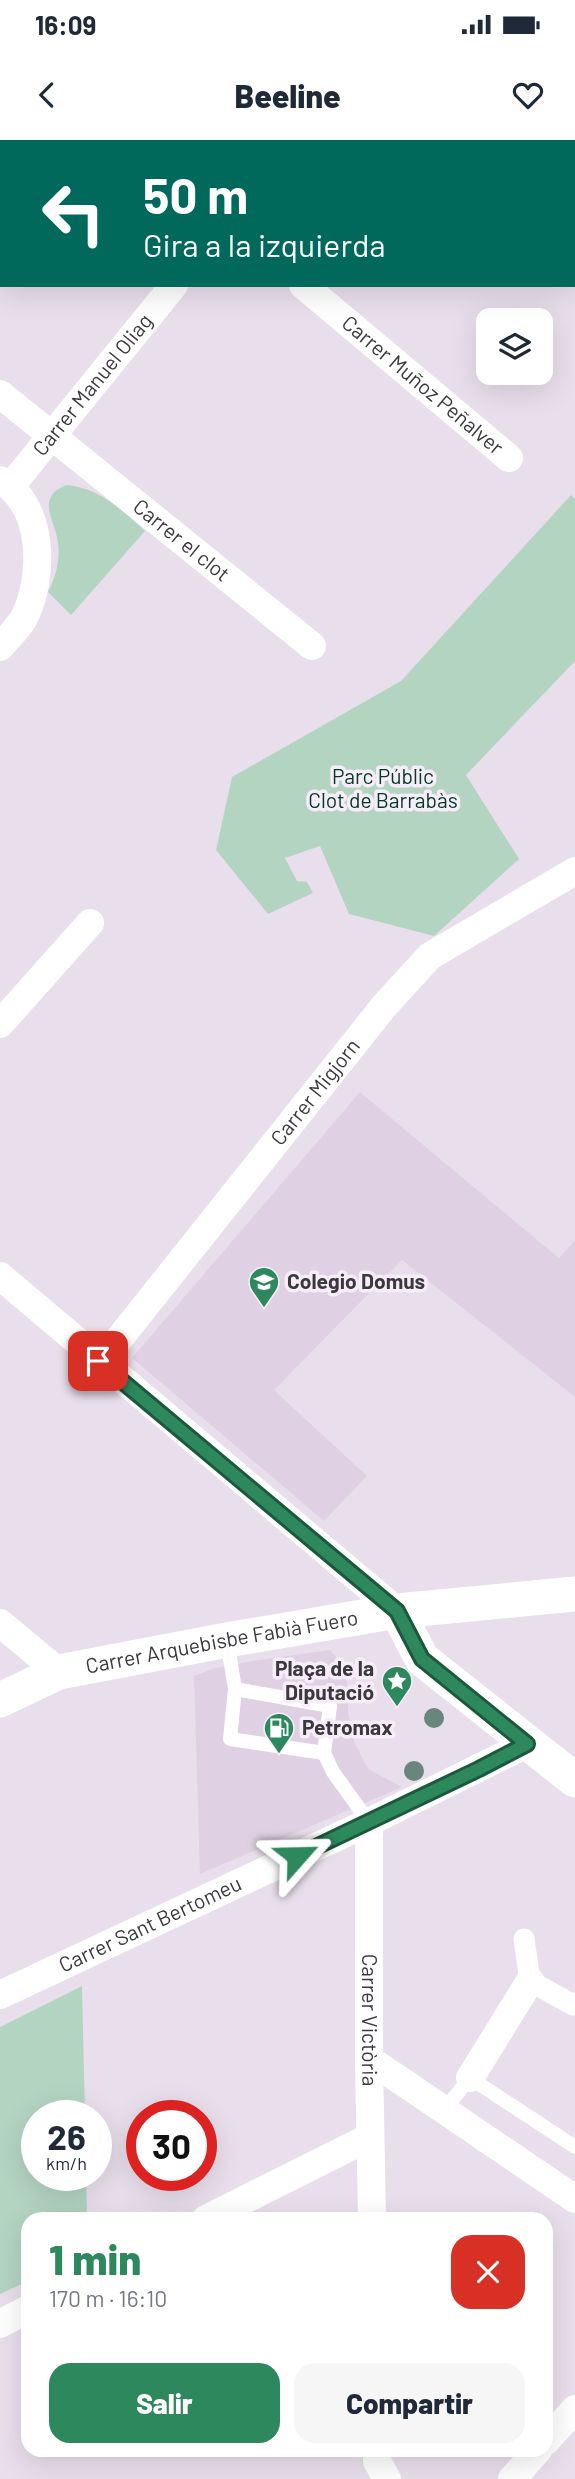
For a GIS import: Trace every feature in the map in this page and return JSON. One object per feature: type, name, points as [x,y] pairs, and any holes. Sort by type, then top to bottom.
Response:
[{"type":"street","name":"Carrer Manuel Oliag","points":[[5,483],[50,435],[172,287]]},
{"type":"street","name":"Carrer Muñoz Peñalver","points":[[305,287],[509,458]]},
{"type":"street","name":"Carrer el clot","points":[[0,394],[312,646]]},
{"type":"street","points":[[0,647],[24,619],[33,595],[37,565],[35,529],[25,504],[5,483]]},
{"type":"street","name":"Carrer Migjorn","points":[[98,1361],[122,1336],[385,1005],[430,956],[575,871]]},
{"type":"street","points":[[0,1024],[90,923]]},
{"type":"street","points":[[0,1276],[397,1611],[422,1659],[575,1780]]},
{"type":"street","name":"Carrer Arquebisbe Fabià Fuero","points":[[0,1700],[59,1672],[227,1640],[397,1611],[575,1594]]},
{"type":"street","points":[[0,1623],[59,1672]]},
{"type":"street","name":"Carrer Sant Bertomeu","points":[[0,1995],[369,1822],[527,1744]]},
{"type":"street","name":"Carrer Victòria","points":[[369,1822],[372,2212]]},
{"type":"street","points":[[470,2078],[530,1981],[524,1939]]},
{"type":"street","points":[[530,1981],[573,2005],[575,2003]]},
{"type":"street","points":[[369,2059],[575,2199]]},
{"type":"street","points":[[220,2212],[370,2137]]},
{"type":"street","points":[[0,2324],[21,2313]]},
{"type":"street","points":[[553,2433],[575,2409]]},
{"type":"street","points":[[512,2479],[532,2457]]},
{"type":"lane","points":[[227,1640],[235,1689],[230,1739],[324,1753]]},
{"type":"lane","points":[[235,1689],[330,1706],[324,1753],[333,1772],[369,1822]]},
{"type":"lane","points":[[444,2110],[470,2078],[575,2147]]},
{"type":"shaded area","name":"Colegio Domus","points":[[360,1092],[559,1258],[575,1240],[575,1397],[402,1260],[274,1390],[367,1476],[324,1521],[132,1358]]},
{"type":"shaded area","name":"Petromax","points":[[330,1650],[341,1663],[347,1682],[348,1711],[354,1741],[368,1769],[402,1787],[200,1874],[194,1676],[215,1668]]},
{"type":"green space","points":[[66,485],[100,495],[145,531],[71,615],[48,592],[58,556],[58,543],[49,503],[51,496]]},
{"type":"green space","name":"Parc Públic Clot de Barrabàs","points":[[571,495],[575,499],[575,661],[466,775],[519,859],[434,936],[349,914],[320,846],[285,858],[297,881],[307,882],[313,893],[268,914],[216,850],[232,777],[401,681]]},
{"type":"green space","points":[[82,1986],[85,2100],[21,2100],[21,2191],[86,2191],[87,2212],[21,2212],[21,2284],[0,2294],[0,2027]]},
{"type":"place","name":"Colegio Domus","points":[[264,1309]]},
{"type":"place","name":"Plaça de la Diputació","points":[[397,1708]]},
{"type":"place","name":"Petromax","points":[[279,1755]]},
{"type":"route","points":[[98,1361],[397,1611],[422,1659],[527,1744],[297,1856]]}]
